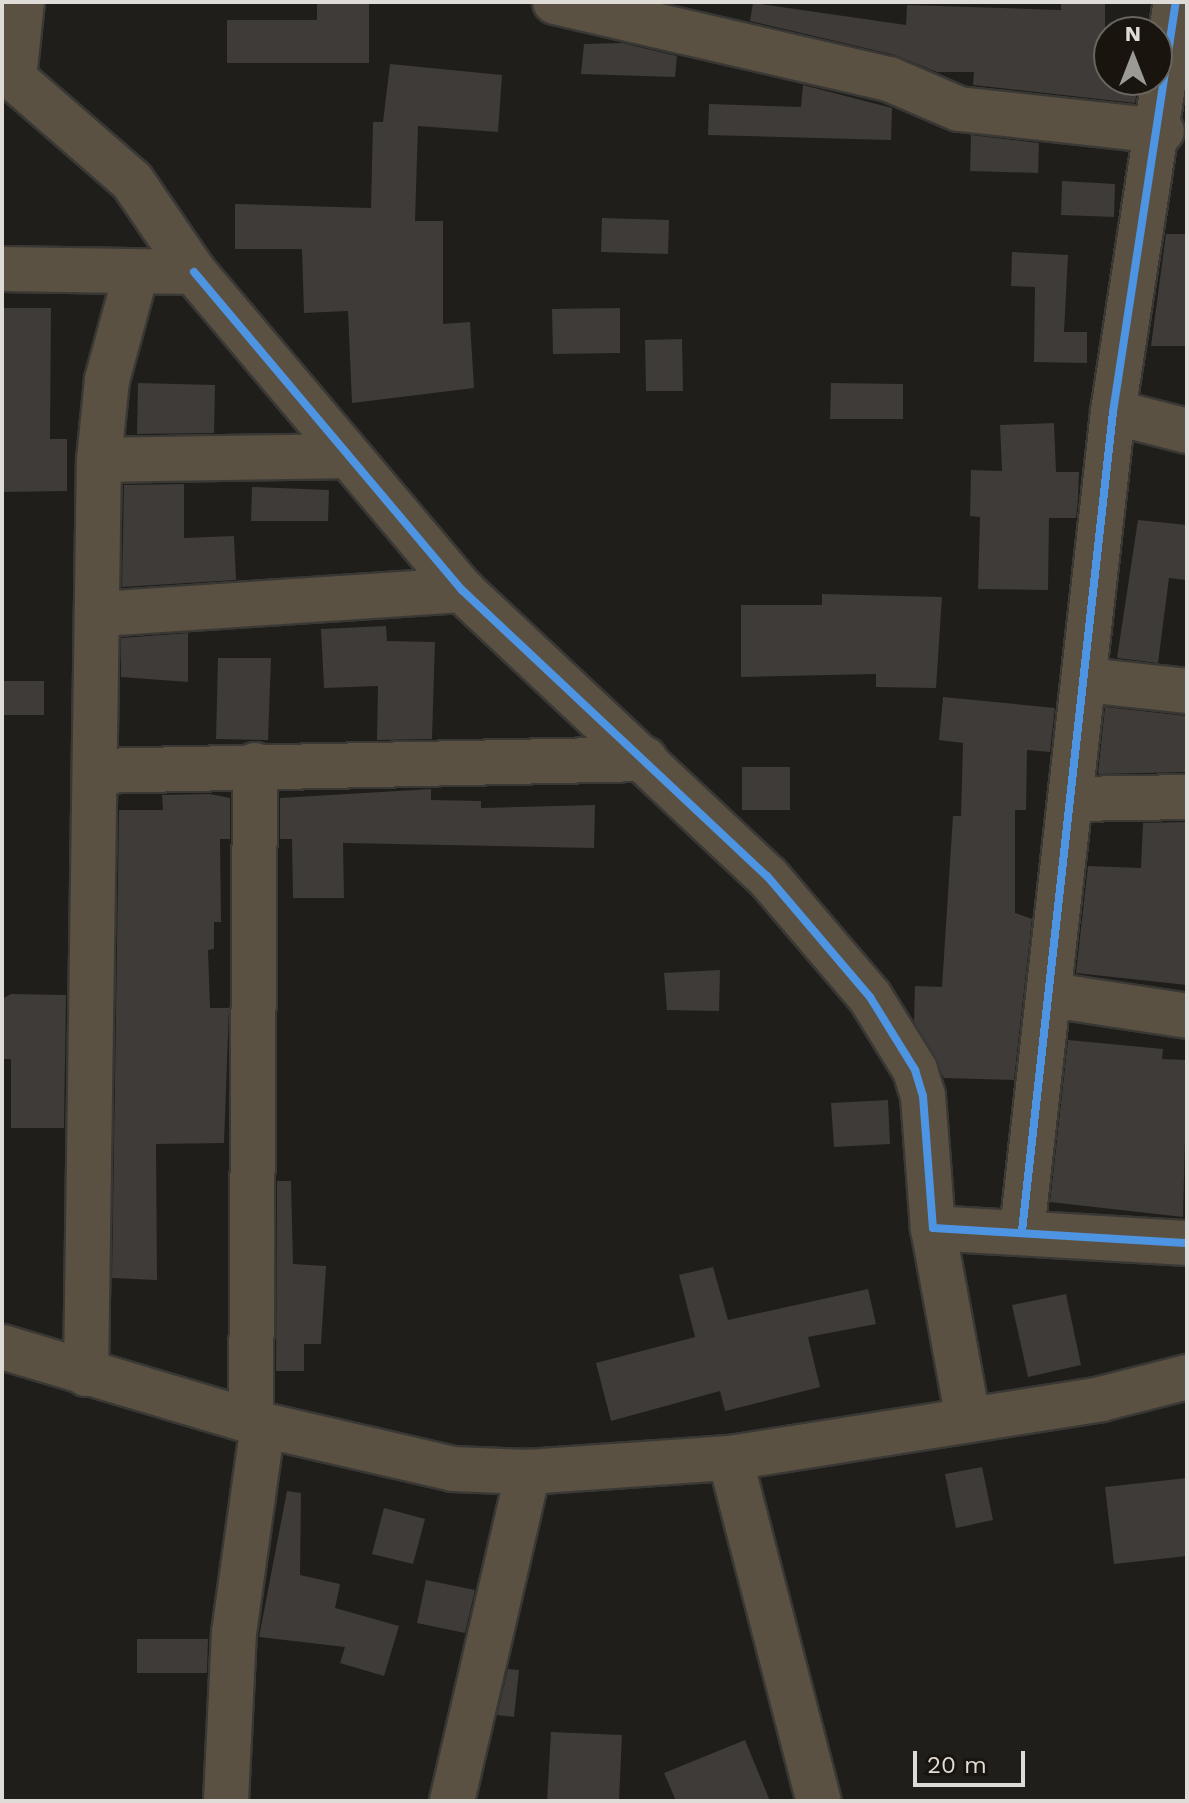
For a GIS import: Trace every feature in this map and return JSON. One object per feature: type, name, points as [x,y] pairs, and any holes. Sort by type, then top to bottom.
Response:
[{"type":"street","points":[[22,2],[8,73],[132,181],[194,272],[462,590],[645,759],[832,948],[902,1047],[923,1096],[933,1228],[968,1419]]},
{"type":"street","points":[[555,2],[889,79],[959,109],[1162,131]]},
{"type":"street","points":[[1022,1231],[1031,1101],[1052,995],[1113,412],[1162,131],[1176,2]]},
{"type":"street","points":[[2,269],[194,272]]},
{"type":"street","points":[[86,1374],[100,614],[99,460],[107,380],[136,273]]},
{"type":"street","points":[[1113,412],[1187,431]]},
{"type":"street","points":[[99,460],[346,456]]},
{"type":"street","points":[[100,614],[462,590]]},
{"type":"street","points":[[1086,680],[1187,691]]},
{"type":"street","points":[[96,771],[255,765],[645,759]]},
{"type":"street","points":[[226,1801],[234,1633],[257,1423],[255,765]]},
{"type":"street","points":[[1074,799],[1187,797]]},
{"type":"street","points":[[1052,995],[1187,1016]]},
{"type":"street","points":[[933,1228],[1187,1243]]},
{"type":"street","points":[[2,1347],[257,1423],[453,1469],[528,1472],[730,1458],[968,1419],[1187,1377]]},
{"type":"street","points":[[730,1458],[819,1801]]},
{"type":"street","points":[[452,1801],[528,1472]]},
{"type":"building","points":[[317,2],[369,2],[369,63],[227,63],[227,20],[317,20]]},
{"type":"building","points":[[1061,2],[1105,2],[1105,16],[1093,16],[1093,96],[1136,96],[1135,103],[973,85],[974,72],[937,72],[895,55],[750,21],[753,3],[906,25],[907,5],[1061,10]]},
{"type":"building","points":[[622,43],[677,56],[675,77],[581,74],[584,44]]},
{"type":"building","points":[[390,64],[502,75],[498,132],[418,126],[415,221],[443,221],[443,324],[470,322],[474,388],[352,403],[348,311],[304,313],[302,249],[235,249],[235,204],[371,208],[373,122],[383,122]]},
{"type":"building","points":[[803,85],[892,108],[891,140],[708,135],[709,104],[801,107]]},
{"type":"building","points":[[971,135],[1039,143],[1038,173],[970,171]]},
{"type":"building","points":[[1062,181],[1115,184],[1114,217],[1061,215]]},
{"type":"building","points":[[602,218],[669,220],[668,254],[601,252]]},
{"type":"building","points":[[1166,234],[1187,234],[1187,346],[1151,346]]},
{"type":"building","points":[[1012,252],[1068,255],[1064,332],[1087,332],[1087,363],[1034,362],[1035,287],[1011,286]]},
{"type":"building","points":[[2,308],[51,308],[50,439],[67,439],[67,491],[2,492]]},
{"type":"building","points":[[620,308],[620,353],[553,354],[552,309]]},
{"type":"building","points":[[682,339],[683,391],[646,391],[645,340]]},
{"type":"building","points":[[138,383],[215,385],[214,433],[137,434]]},
{"type":"building","points":[[831,383],[903,384],[903,419],[830,419]]},
{"type":"building","points":[[1054,423],[1056,472],[1079,472],[1076,518],[1049,518],[1048,590],[978,589],[980,517],[970,516],[971,470],[1002,471],[1000,425]]},
{"type":"building","points":[[184,484],[184,538],[234,536],[236,580],[122,587],[124,485]]},
{"type":"building","points":[[252,487],[329,490],[328,521],[251,521]]},
{"type":"building","points":[[1138,520],[1187,525],[1187,580],[1169,578],[1158,663],[1117,658]]},
{"type":"building","points":[[822,594],[942,597],[936,688],[876,687],[876,674],[741,677],[741,605],[822,605]]},
{"type":"building","points":[[386,626],[387,641],[435,642],[432,739],[377,740],[378,686],[324,688],[321,629]]},
{"type":"building","points":[[188,633],[188,682],[121,677],[121,638]]},
{"type":"building","points":[[218,658],[271,658],[268,740],[216,739]]},
{"type":"building","points":[[2,681],[44,681],[44,715],[2,715]]},
{"type":"building","points":[[943,697],[1055,708],[1050,752],[1027,750],[1026,810],[1015,810],[1015,913],[1032,919],[1014,1080],[944,1078],[914,1021],[915,986],[942,987],[953,816],[961,816],[963,743],[939,740]]},
{"type":"building","points":[[1105,707],[1187,716],[1187,772],[1098,774]]},
{"type":"building","points":[[742,767],[790,767],[790,810],[742,810]]},
{"type":"building","points":[[431,789],[431,800],[481,801],[481,808],[595,805],[594,848],[343,843],[344,898],[293,898],[292,839],[280,839],[280,798]]},
{"type":"building","points":[[210,794],[230,798],[230,839],[220,839],[221,922],[214,922],[214,949],[208,950],[210,1008],[229,1008],[224,1143],[156,1144],[157,1280],[112,1278],[119,810],[163,810],[162,795]]},
{"type":"building","points":[[1187,822],[1187,985],[1076,973],[1088,866],[1141,868],[1143,823]]},
{"type":"building","points":[[720,970],[719,1011],[667,1010],[664,973]]},
{"type":"building","points":[[11,994],[66,995],[64,1128],[11,1128],[11,1059],[2,1059],[2,999]]},
{"type":"building","points":[[1068,1040],[1163,1049],[1162,1059],[1187,1060],[1183,1217],[1050,1202]]},
{"type":"building","points":[[888,1100],[890,1144],[834,1147],[831,1103]]},
{"type":"building","points":[[277,1181],[291,1181],[293,1264],[326,1266],[321,1344],[304,1344],[304,1371],[276,1371]]},
{"type":"building","points":[[713,1267],[728,1320],[868,1289],[876,1324],[808,1337],[820,1387],[725,1411],[720,1391],[611,1421],[596,1363],[695,1337],[679,1275]]},
{"type":"building","points":[[1066,1294],[1081,1365],[1028,1377],[1012,1305]]},
{"type":"building","points":[[982,1467],[993,1520],[956,1528],[945,1474]]},
{"type":"building","points":[[1187,1478],[1187,1556],[1114,1564],[1105,1487]]},
{"type":"building","points":[[287,1491],[301,1493],[300,1575],[340,1584],[335,1608],[399,1626],[384,1676],[340,1663],[345,1647],[259,1637]]},
{"type":"building","points":[[384,1508],[425,1519],[413,1564],[372,1554]]},
{"type":"building","points":[[426,1580],[475,1590],[465,1633],[417,1623]]},
{"type":"building","points":[[137,1639],[208,1639],[207,1673],[137,1673]]},
{"type":"building","points":[[508,1669],[519,1670],[514,1717],[497,1715]]},
{"type":"building","points":[[551,1732],[622,1735],[619,1801],[547,1801]]},
{"type":"building","points":[[745,1740],[770,1801],[676,1801],[664,1773]]},
{"type":"cycle path","points":[[1022,1231],[1113,412],[1176,2]]},
{"type":"cycle path","points":[[194,272],[462,590],[767,876],[870,997],[915,1070],[923,1096],[933,1228],[1187,1243]]}]
